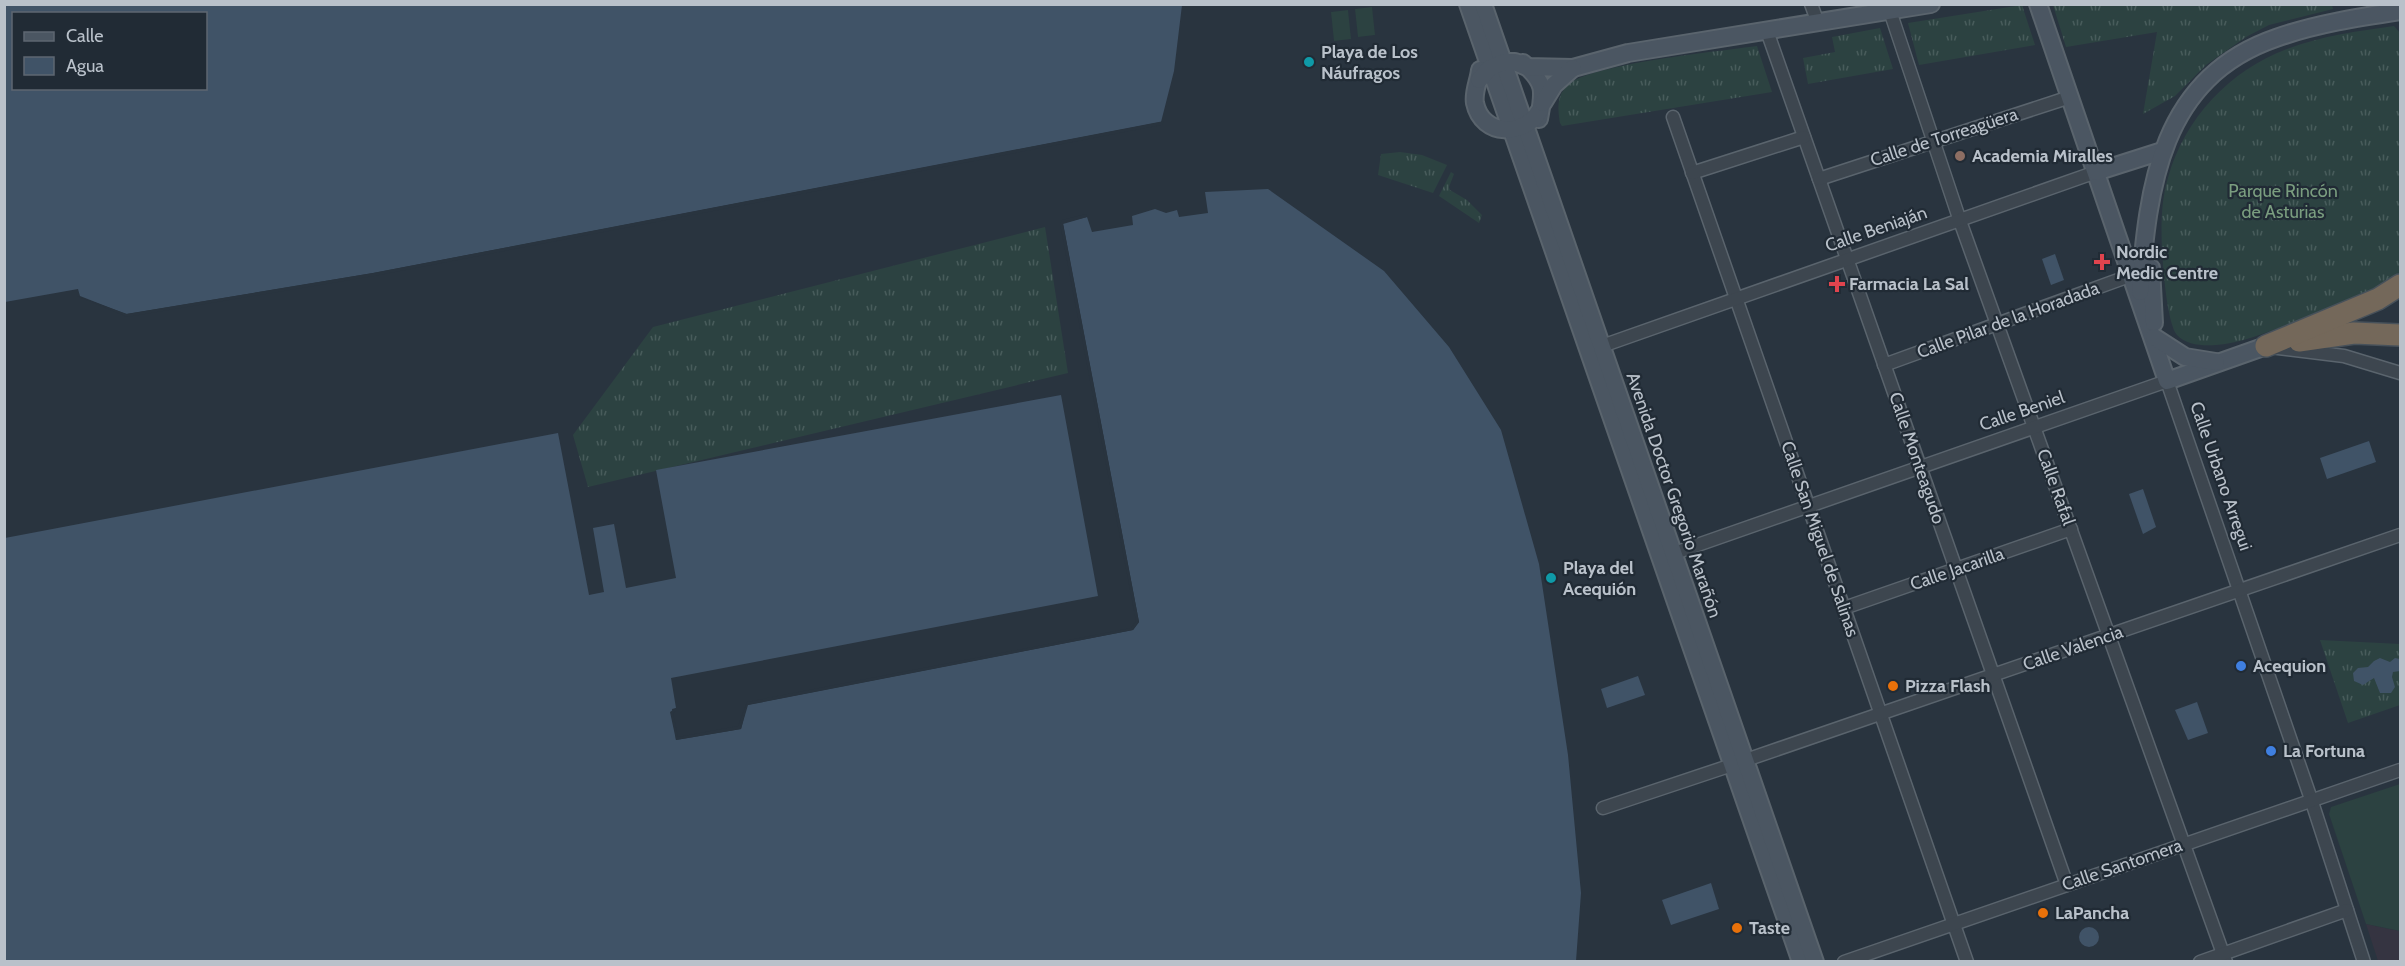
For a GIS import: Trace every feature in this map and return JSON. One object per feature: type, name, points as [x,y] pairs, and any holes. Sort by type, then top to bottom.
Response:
[{"type":"highway","points":[[2266,346],[2378,299],[2400,285]]},
{"type":"highway","points":[[2266,346],[2354,333],[2400,335]]},
{"type":"street","points":[[1468,4],[1489,44],[1527,67],[1539,79],[1542,87],[1542,107],[1533,147]]},
{"type":"street","points":[[1484,4],[1491,70],[1475,103],[1482,117],[1494,127],[1519,128],[1542,107],[1554,85],[1573,68]]},
{"type":"street","points":[[1811,4],[1818,23]]},
{"type":"street","name":"Calle Urbano Arregui","points":[[2038,4],[2311,799],[2364,962]]},
{"type":"street","points":[[1491,70],[1515,62],[1527,67],[1573,68],[1628,53],[1922,5]]},
{"type":"street","name":"Calle Rafal","points":[[1890,11],[1960,221],[2224,957]]},
{"type":"street","points":[[2140,298],[2153,183],[2170,132],[2190,99],[2212,76],[2255,46],[2291,33],[2400,11]]},
{"type":"street","name":"Calle Monteagudo","points":[[1767,31],[2067,885]]},
{"type":"street","name":"Avenida Doctor Gregorio Marañón","points":[[1489,44],[1491,70],[1519,128],[1739,762],[1815,962]]},
{"type":"street","name":"Calle de Torreagüera","points":[[1819,179],[2070,96]]},
{"type":"street","name":"Calle San Miguel de Salinas","points":[[1673,117],[1967,962]]},
{"type":"street","name":"Avenida Doctor Gregorio Marañón","points":[[1519,128],[1533,147],[1602,346],[1667,555]]},
{"type":"street","points":[[1692,173],[1804,136]]},
{"type":"street","name":"Calle Beniaján","points":[[1602,346],[2096,172],[2162,151]]},
{"type":"street","points":[[2146,234],[2154,310],[2154,338],[2185,357],[2219,362]]},
{"type":"street","name":"Calle Pilar de la Horadada","points":[[1884,365],[2132,275]]},
{"type":"street","name":"Calle Beniel","points":[[1667,555],[2266,346],[2344,356],[2400,373]]},
{"type":"street","name":"Calle Jacarilla","points":[[1844,609],[2071,529]]},
{"type":"street","name":"Calle Valencia","points":[[1603,808],[2400,535]]},
{"type":"street","name":"Avenida Doctor Gregorio Marañón","points":[[1739,762],[1801,962]]},
{"type":"street","name":"Calle Santomera","points":[[1844,962],[2400,770]]},
{"type":"street","points":[[2200,962],[2224,957],[2348,910]]},
{"type":"shaded area","points":[[2366,924],[2400,931],[2400,961],[2378,961]]},
{"type":"green space","points":[[2022,5],[2035,45],[1919,65],[1908,23]]},
{"type":"green space","points":[[2053,5],[2332,5],[2333,9],[2269,25],[2246,37],[2206,65],[2175,96],[2143,114],[2157,32],[2066,47]]},
{"type":"green space","points":[[1372,7],[1375,35],[1358,37],[1355,9]]},
{"type":"green space","points":[[1348,10],[1351,39],[1334,41],[1331,12]]},
{"type":"green space","name":"Parque Rincón de Asturias","points":[[2394,26],[2400,33],[2400,272],[2365,296],[2247,339],[2226,344],[2206,345],[2190,343],[2181,338],[2174,329],[2166,294],[2162,214],[2166,186],[2175,156],[2185,136],[2212,99],[2229,83],[2266,58],[2326,37]]},
{"type":"green space","points":[[1880,28],[1893,69],[1808,84],[1803,58],[1835,52],[1832,37]]},
{"type":"green space","points":[[1757,46],[1772,92],[1562,126],[1560,123],[1558,108],[1561,94],[1568,85],[1581,78],[1628,65]]},
{"type":"green space","points":[[1400,152],[1422,155],[1447,165],[1433,193],[1378,175],[1381,154]]},
{"type":"green space","points":[[1451,172],[1454,174],[1450,190],[1467,200],[1482,215],[1479,223],[1439,196]]},
{"type":"green space","points":[[1045,227],[1068,373],[588,487],[573,435],[653,327]]},
{"type":"green space","points":[[2320,640],[2400,644],[2400,705],[2348,723]]},
{"type":"green space","points":[[2400,784],[2400,931],[2366,924],[2329,814],[2331,807]]},
{"type":"water","points":[[5,5],[1182,5],[1174,71],[1161,122],[373,273],[126,314],[80,296],[78,289],[5,302]]},
{"type":"water","points":[[1268,189],[1384,271],[1449,347],[1501,430],[1539,564],[1568,755],[1581,893],[1576,961],[5,962],[5,538],[558,433],[589,595],[604,592],[593,528],[614,524],[626,588],[676,578],[656,470],[1061,395],[1098,596],[671,678],[676,708],[672,709],[676,740],[741,729],[747,705],[1133,630],[1139,622],[1063,223],[1087,217],[1092,232],[1133,225],[1132,216],[1155,209],[1166,213],[1177,210],[1179,217],[1208,213],[1205,192]]},
{"type":"water","points":[[2055,254],[2064,280],[2051,285],[2042,259]]},
{"type":"water","points":[[2369,441],[2376,462],[2327,479],[2320,458]]},
{"type":"water","points":[[2143,489],[2156,527],[2143,534],[2129,494]]},
{"type":"water","points":[[2380,658],[2390,662],[2395,658],[2400,659],[2400,671],[2393,672],[2395,687],[2391,693],[2380,693],[2374,678],[2363,685],[2354,681],[2353,673],[2358,668],[2368,667]]},
{"type":"water","points":[[1638,676],[1645,695],[1607,708],[1601,689]]},
{"type":"water","points":[[2197,702],[2208,733],[2188,740],[2175,710]]},
{"type":"water","points":[[1711,883],[1719,909],[1671,925],[1662,900]]},
{"type":"water","points":[[2089,927],[2096,930],[2099,937],[2096,944],[2089,947],[2082,944],[2079,937],[2082,930]]},
{"type":"pier","points":[[1164,121],[1162,125],[374,276],[127,317],[77,296],[127,314],[373,273]]},
{"type":"pier","points":[[1086,214],[1087,217],[1063,224],[1139,622],[1133,630],[748,705],[741,729],[676,740],[670,712],[676,708],[673,713],[678,737],[738,726],[747,702],[1131,628],[1136,621],[1060,224],[1062,220]]},
{"type":"place","name":"Playa de Los Náufragos","points":[[1309,62]]},
{"type":"place","name":"Academia Miralles","points":[[1960,156]]},
{"type":"place","name":"Nordic Medic Centre","points":[[2102,262]]},
{"type":"place","name":"Farmacia La Sal","points":[[1837,284]]},
{"type":"place","name":"Playa del Acequión","points":[[1551,578]]},
{"type":"place","name":"Acequion","points":[[2241,666]]},
{"type":"place","name":"Pizza Flash","points":[[1893,686]]},
{"type":"place","name":"La Fortuna","points":[[2271,751]]},
{"type":"place","name":"LaPancha","points":[[2043,913]]},
{"type":"place","name":"Taste","points":[[1737,928]]}]
